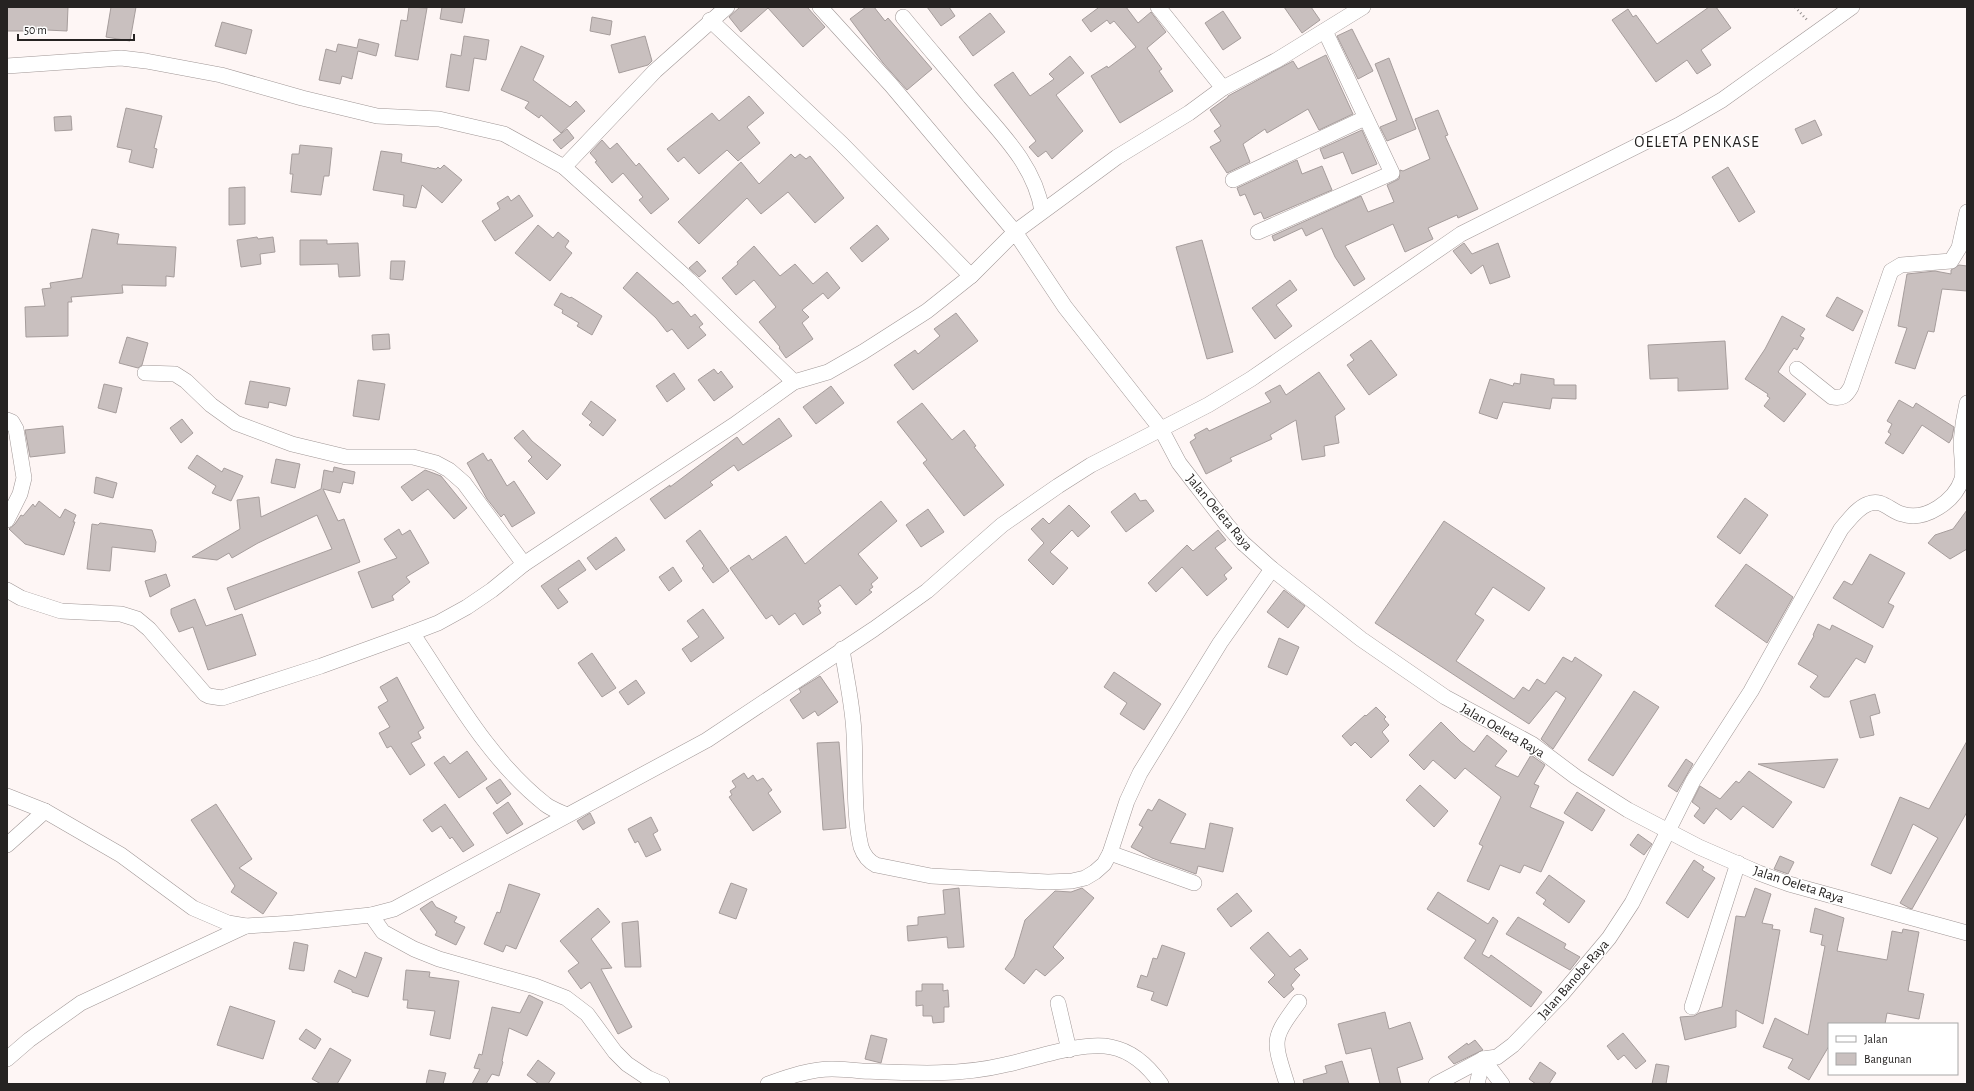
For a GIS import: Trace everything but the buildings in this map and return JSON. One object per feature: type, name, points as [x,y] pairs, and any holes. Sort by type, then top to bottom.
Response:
[{"type":"street","points":[[564,167],[655,71],[710,20],[727,7]]},
{"type":"street","name":"Jalan Oeleta Raya","points":[[820,7],[891,85],[1015,232],[1065,307],[1161,428],[1179,463],[1227,525],[1243,543],[1272,568],[1361,639],[1445,698],[1532,744],[1576,777],[1628,810],[1699,848],[1789,884],[1967,933]]},
{"type":"street","points":[[1158,7],[1223,88]]},
{"type":"street","points":[[7,590],[21,598],[61,611],[121,614],[137,619],[149,629],[205,694],[215,698],[222,698],[321,666],[438,623],[467,607],[492,590],[524,564],[734,425],[794,382],[828,372],[863,352],[927,311],[971,276],[1015,232],[1117,157],[1189,113],[1223,88],[1277,60],[1363,7]]},
{"type":"street","points":[[7,796],[44,811],[121,855],[193,908],[228,923],[246,926],[371,915],[394,909],[707,740],[927,591],[979,543],[1024,508],[1091,465],[1208,405],[1285,357],[1374,292],[1461,234],[1679,125],[1722,100],[1852,7]]},
{"type":"street","points":[[903,17],[1008,141],[1024,164],[1040,200],[1042,211]]},
{"type":"street","points":[[710,20],[842,144],[971,276]]},
{"type":"street","points":[[1258,232],[1392,173],[1325,31]]},
{"type":"street","points":[[7,66],[121,58],[146,61],[220,75],[302,98],[377,116],[439,119],[474,125],[504,134],[564,167],[689,280],[794,382]]},
{"type":"street","points":[[1234,180],[1365,118]]},
{"type":"street","points":[[1797,369],[1832,396],[1839,398],[1844,396],[1850,387],[1891,271],[1901,265],[1951,261],[1959,248],[1967,212]]},
{"type":"street","points":[[145,373],[175,374],[186,381],[211,405],[236,423],[292,444],[346,457],[413,457],[436,463],[449,470],[464,483],[524,564]]},
{"type":"street","name":"Jalan Banobe Raya","points":[[1436,1084],[1482,1059],[1497,1057],[1513,1045],[1562,994],[1609,938],[1632,903],[1693,781],[1751,691],[1845,525],[1860,510],[1872,503],[1881,503],[1901,514],[1914,517],[1929,512],[1952,496],[1964,473],[1961,464],[1961,441],[1967,403]]},
{"type":"street","points":[[7,420],[12,422],[16,429],[24,478],[20,494],[7,520]]},
{"type":"street","points":[[842,649],[854,732],[859,830],[864,855],[869,861],[876,865],[931,876],[1048,882],[1072,881],[1085,878],[1104,864],[1110,853],[1127,801],[1140,773],[1220,643],[1272,568]]},
{"type":"street","points":[[412,633],[472,724],[499,758],[546,805],[566,816]]},
{"type":"street","points":[[7,845],[44,811]]},
{"type":"street","points":[[1110,853],[1194,883]]},
{"type":"street","points":[[1692,1007],[1738,863]]},
{"type":"street","points":[[371,915],[383,932],[414,949],[439,959],[534,986],[566,998],[587,1014],[615,1052],[627,1064],[648,1078],[662,1084]]},
{"type":"street","points":[[7,1059],[29,1040],[81,1003],[246,926]]},
{"type":"street","points":[[1287,1084],[1277,1052],[1276,1040],[1281,1026],[1299,1002]]},
{"type":"street","points":[[1058,1003],[1069,1050]]},
{"type":"street","points":[[768,1084],[791,1076],[832,1069],[893,1072],[971,1071],[1003,1066],[1069,1050],[1098,1046],[1110,1046],[1124,1051],[1149,1069],[1161,1084]]},
{"type":"street","points":[[1477,1084],[1482,1059]]},
{"type":"street","points":[[1482,1059],[1502,1084]]},
{"type":"district","name":"OELETA PENKASE","points":[[1697,141]]}]
